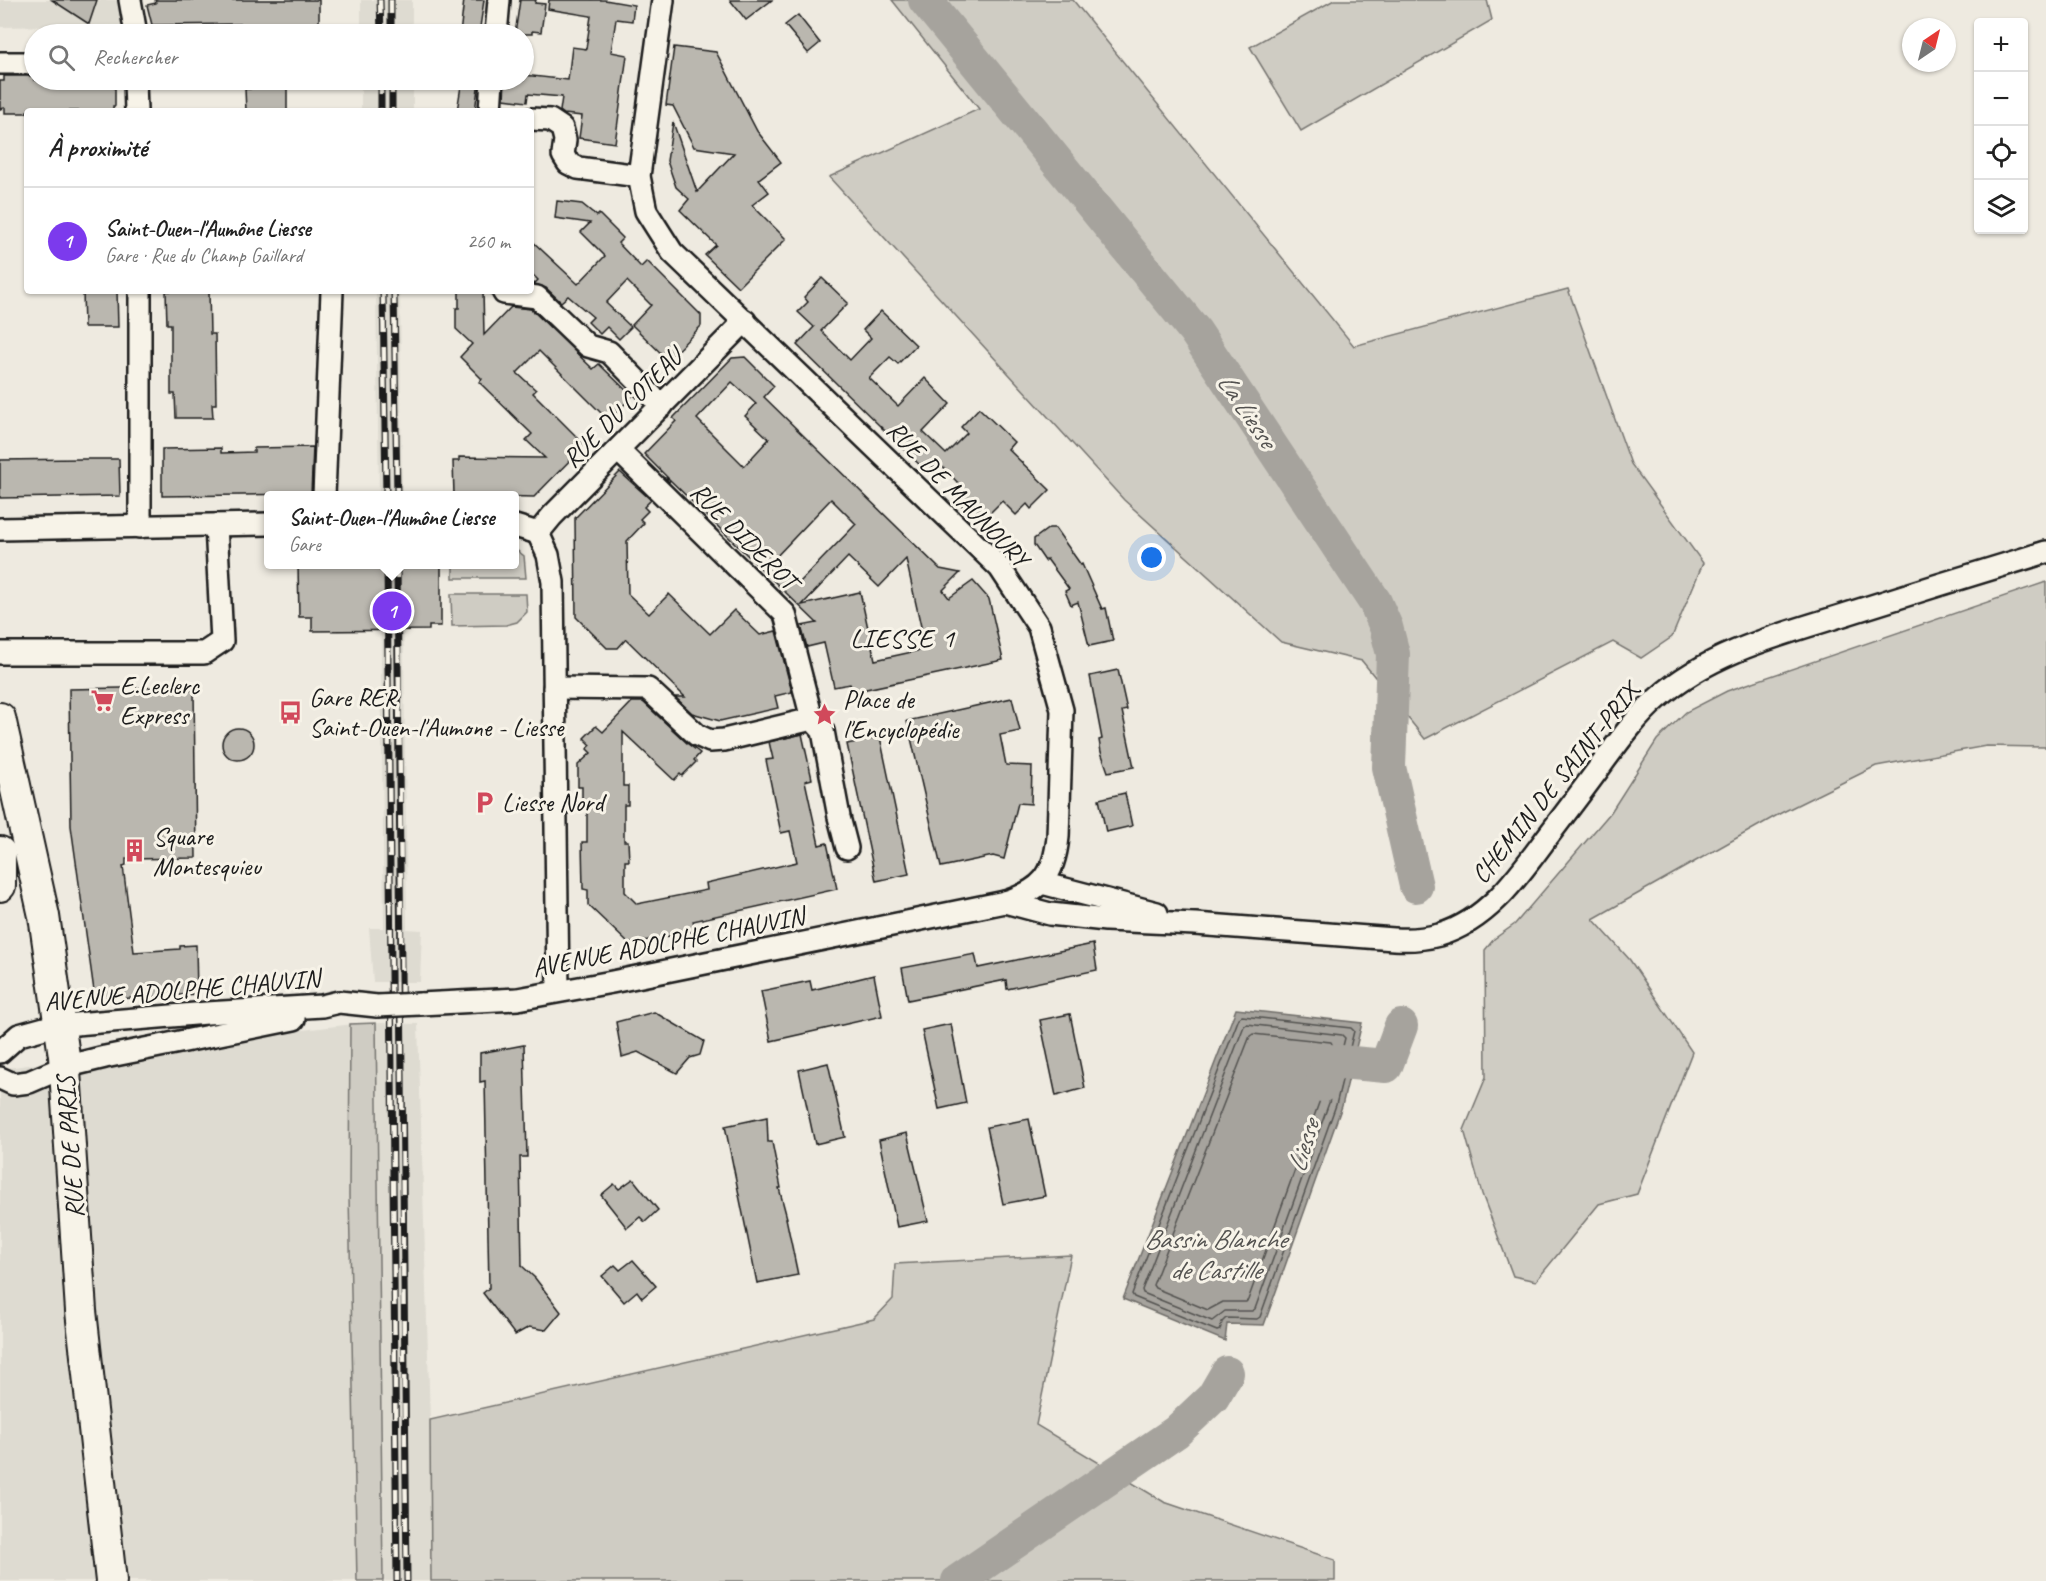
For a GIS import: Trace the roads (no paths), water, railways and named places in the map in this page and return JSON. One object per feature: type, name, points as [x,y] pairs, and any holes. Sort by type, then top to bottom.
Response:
[{"type":"main road","name":"RUE DE PARIS","points":[[0,718],[44,916],[59,1026],[64,1067],[81,1311],[111,1581]]},
{"type":"main road","points":[[0,852],[0,886]]},
{"type":"street","points":[[130,0],[134,24]]},
{"type":"street","points":[[497,24],[499,0]]},
{"type":"street","name":"RUE DE MAUNOURY","points":[[663,0],[639,176],[646,211],[672,252],[1000,568],[1039,627],[1062,710],[1058,837],[1054,864],[1042,883]]},
{"type":"street","points":[[0,63],[24,63]]},
{"type":"street","points":[[135,90],[136,108]]},
{"type":"street","points":[[490,108],[491,90]]},
{"type":"street","points":[[534,119],[550,120],[562,128],[565,140],[563,155],[568,164],[578,168],[639,176]]},
{"type":"street","points":[[140,294],[140,527]]},
{"type":"street","points":[[324,491],[332,294]]},
{"type":"street","points":[[512,294],[537,297],[588,346],[609,352],[662,406]]},
{"type":"street","name":"RUE DU COTEAU","points":[[538,533],[552,516],[745,321]]},
{"type":"street","name":"RUE DIDEROT","points":[[618,450],[785,614],[812,719],[823,731],[847,848]]},
{"type":"street","points":[[0,529],[264,524]]},
{"type":"street","points":[[0,653],[204,653],[222,641],[216,525]]},
{"type":"street","points":[[519,527],[538,533],[548,555],[553,582],[558,991]]},
{"type":"street","name":"CHEMIN DE SAINT-PRIX","points":[[1005,903],[1050,914],[1106,920],[1195,924],[1394,939],[1423,938],[1447,932],[1484,911],[1513,882],[1625,733],[1658,698],[1692,673],[1733,653],[1771,639],[2046,552]]},
{"type":"street","points":[[554,688],[648,689],[697,735],[710,741],[724,740],[812,719]]},
{"type":"street","points":[[1005,903],[1032,892],[1042,883]]},
{"type":"street","name":"CHEMIN DE SAINT-PRIX","points":[[1042,883],[1195,924]]},
{"type":"street","name":"AVENUE ADOLPHE CHAUVIN","points":[[0,1052],[19,1035],[36,1029],[59,1026],[331,1004],[376,1006],[518,999],[1005,903]]},
{"type":"street","name":"AVENUE ADOLPHE CHAUVIN","points":[[0,1078],[13,1084],[29,1082],[64,1067],[302,1017],[331,1004]]},
{"type":"water","name":"Bassin Blanche de Castille","points":[[1236,1009],[1362,1023],[1342,1106],[1264,1325],[1227,1324],[1225,1341],[1123,1299]]},
{"type":"waterway","name":"La Liesse","points":[[925,0],[1195,331],[1375,602],[1386,627],[1393,654],[1389,767],[1416,886]]},
{"type":"waterway","name":"Liesse","points":[[1322,1085],[1329,1061],[1386,1066],[1401,1026]]},
{"type":"waterway","name":"Liesse","points":[[958,1581],[1176,1432],[1213,1397],[1227,1373]]},
{"type":"railway","points":[[380,0],[381,24]]},
{"type":"railway","points":[[391,0],[391,24]]},
{"type":"railway","points":[[381,90],[381,108]]},
{"type":"railway","points":[[392,90],[392,108]]},
{"type":"railway","points":[[383,294],[386,491]]},
{"type":"railway","points":[[394,294],[397,491]]},
{"type":"railway","points":[[387,569],[397,1581]]},
{"type":"railway","points":[[397,569],[407,1581]]},
{"type":"place","name":"Saint-Ouen-l'Aumône Liesse","points":[[392,611]]},
{"type":"place","name":"E.Leclerc Express","points":[[102,700]]},
{"type":"place","name":"Gare RER Saint-Ouen-l'Aumone - Liesse","points":[[291,712]]},
{"type":"place","name":"Place de l'Encyclopédie","points":[[825,714]]},
{"type":"place","name":"Liesse Nord","points":[[484,802]]},
{"type":"place","name":"Square Montesquieu","points":[[135,851]]},
{"type":"district","name":"LIESSE 1","points":[[903,638]]}]
